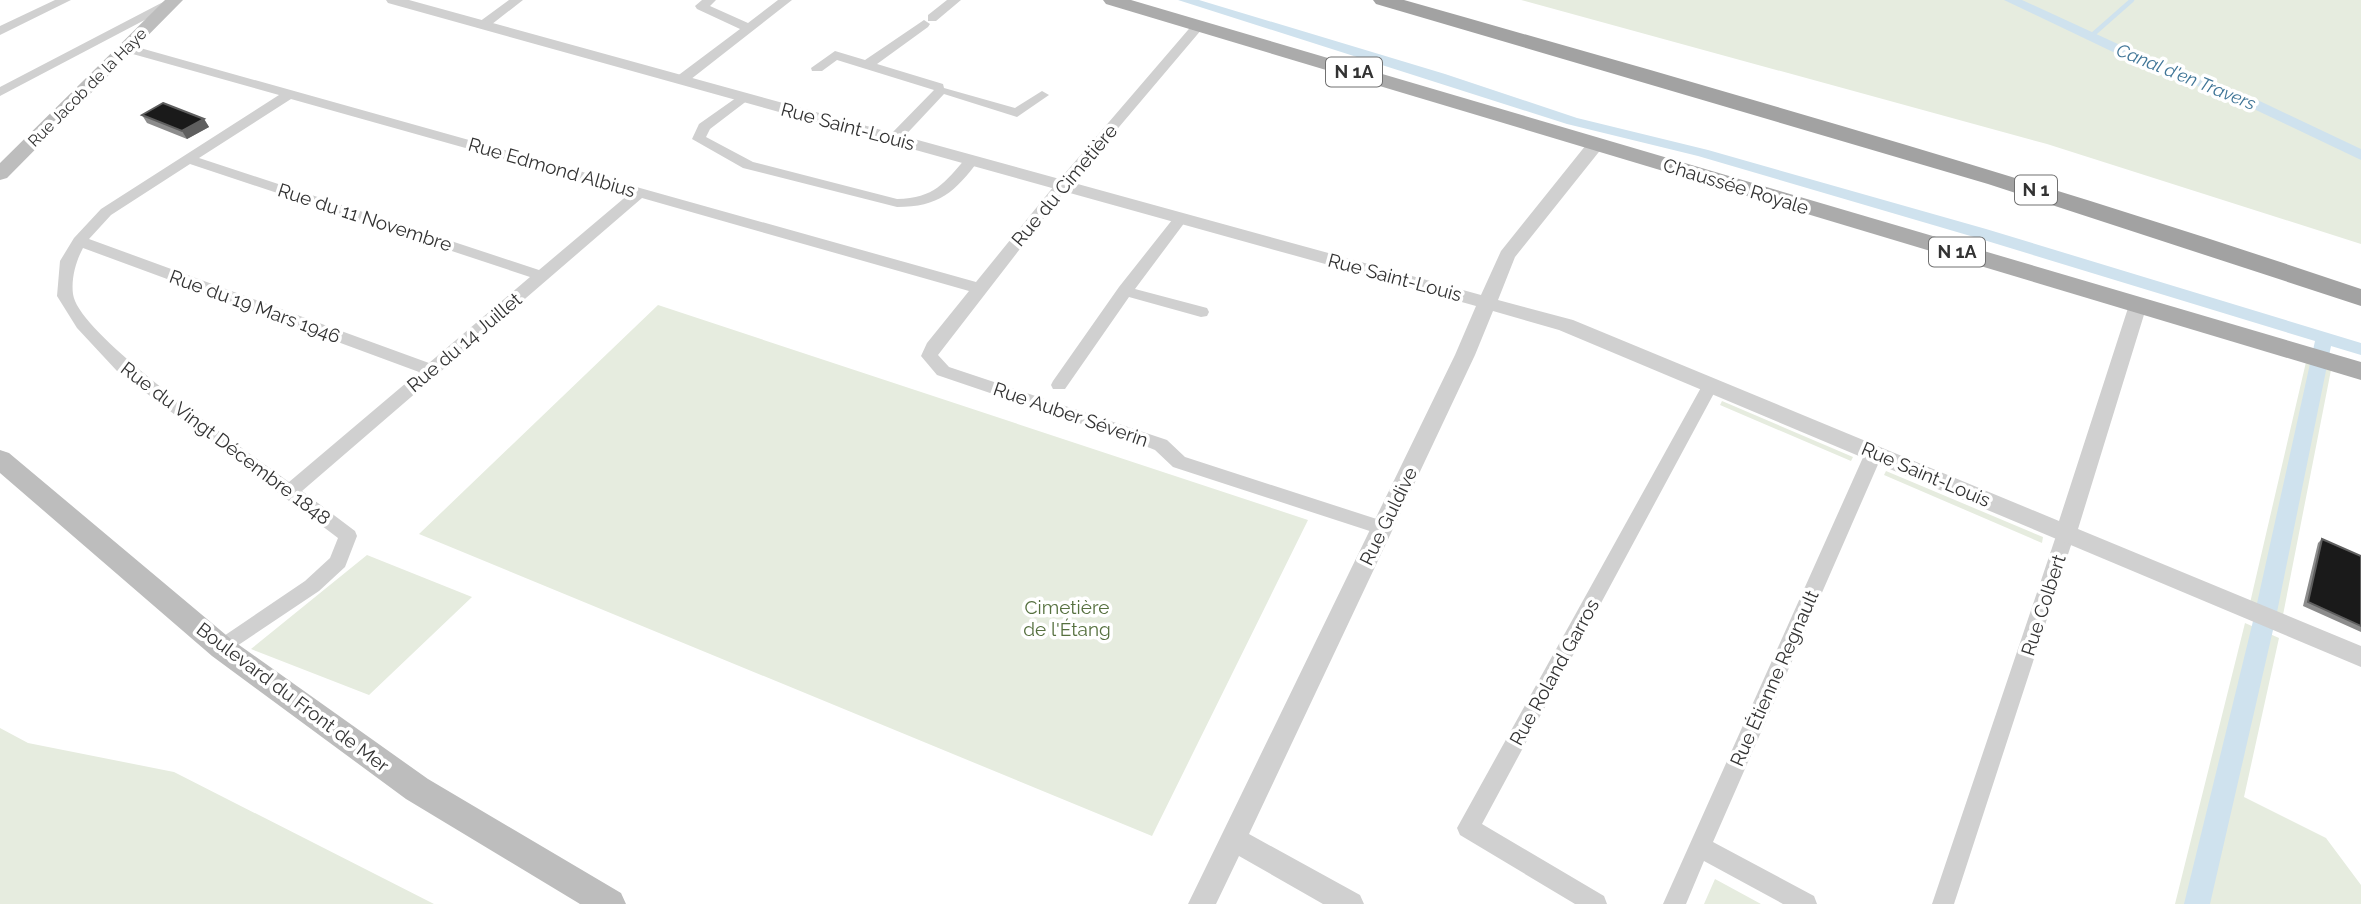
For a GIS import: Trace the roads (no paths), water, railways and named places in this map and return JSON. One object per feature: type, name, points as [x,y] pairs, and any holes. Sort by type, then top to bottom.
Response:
[{"type":"highway","name":"N 1","points":[[1383,0],[1707,91],[1984,174],[2361,298]]},
{"type":"highway","name":"N 1","points":[[1423,0],[1997,164],[2361,284]]},
{"type":"main road","name":"Chaussée Royale","points":[[1112,0],[2361,371]]},
{"type":"main road","name":"Rue Jacob de la Haye","points":[[0,174],[174,1]]},
{"type":"main road","name":"Boulevard du Front de Mer","points":[[0,459],[222,648],[417,789],[610,904]]},
{"type":"street","points":[[0,31],[65,0]]},
{"type":"street","name":"Rue Saint-Louis","points":[[393,0],[1581,330],[2361,657]]},
{"type":"street","points":[[482,25],[517,0]]},
{"type":"street","points":[[710,0],[701,6],[749,28]]},
{"type":"street","points":[[681,80],[786,0]]},
{"type":"street","points":[[867,65],[955,0]]},
{"type":"street","points":[[0,92],[174,1]]},
{"type":"street","name":"Rue du Cimetière","points":[[933,347],[1063,184],[1198,26]]},
{"type":"street","name":"Rue Edmond Albius","points":[[100,41],[129,45],[978,288]]},
{"type":"street","points":[[817,68],[835,55],[1017,113],[1042,95]]},
{"type":"street","points":[[894,139],[941,90]]},
{"type":"street","name":"Rue du Vingt Décembre 1848","points":[[222,648],[312,586],[338,562],[348,536],[123,367],[83,324],[65,296],[68,261],[79,241],[106,212],[291,93]]},
{"type":"street","points":[[743,97],[704,127],[699,139],[748,165],[897,203],[914,204],[934,200],[972,160]]},
{"type":"street","name":"Rue Guldive","points":[[1202,904],[1382,528],[1488,302],[1507,255],[1596,144]]},
{"type":"street","name":"Rue du 11 Novembre","points":[[188,159],[541,276]]},
{"type":"street","name":"Rue du 14 Juillet","points":[[289,492],[640,192]]},
{"type":"street","name":"Rue Auber Séverin","points":[[1059,385],[1125,291],[1181,218]]},
{"type":"street","name":"Rue du 19 Mars 1946","points":[[79,241],[431,370]]},
{"type":"street","points":[[1125,291],[1201,312]]},
{"type":"street","name":"Rue Colbert","points":[[1944,904],[2138,305]]},
{"type":"street","name":"Rue Auber Séverin","points":[[933,347],[929,356],[943,372],[1141,436],[1161,445],[1180,462],[1382,528]]},
{"type":"street","name":"Rue Roland Garros","points":[[1596,904],[1468,828],[1712,384]]},
{"type":"street","name":"Rue Étienne Regnault","points":[[1674,904],[1874,453]]},
{"type":"street","points":[[1233,839],[1341,902]]},
{"type":"street","points":[[1699,846],[1806,904]]},
{"type":"waterway","points":[[1185,0],[1440,77],[1572,121],[1703,153],[1980,233],[2361,349]]},
{"type":"waterway","name":"Canal d'en Travers","points":[[2011,0],[2139,59],[2242,98],[2361,155]]},
{"type":"waterway","points":[[2090,37],[2132,0]]},
{"type":"waterway","points":[[2197,904],[2265,617],[2323,343]]},
{"type":"park label","name":"Cimetière de l'Étang","points":[[1067,618]]}]
